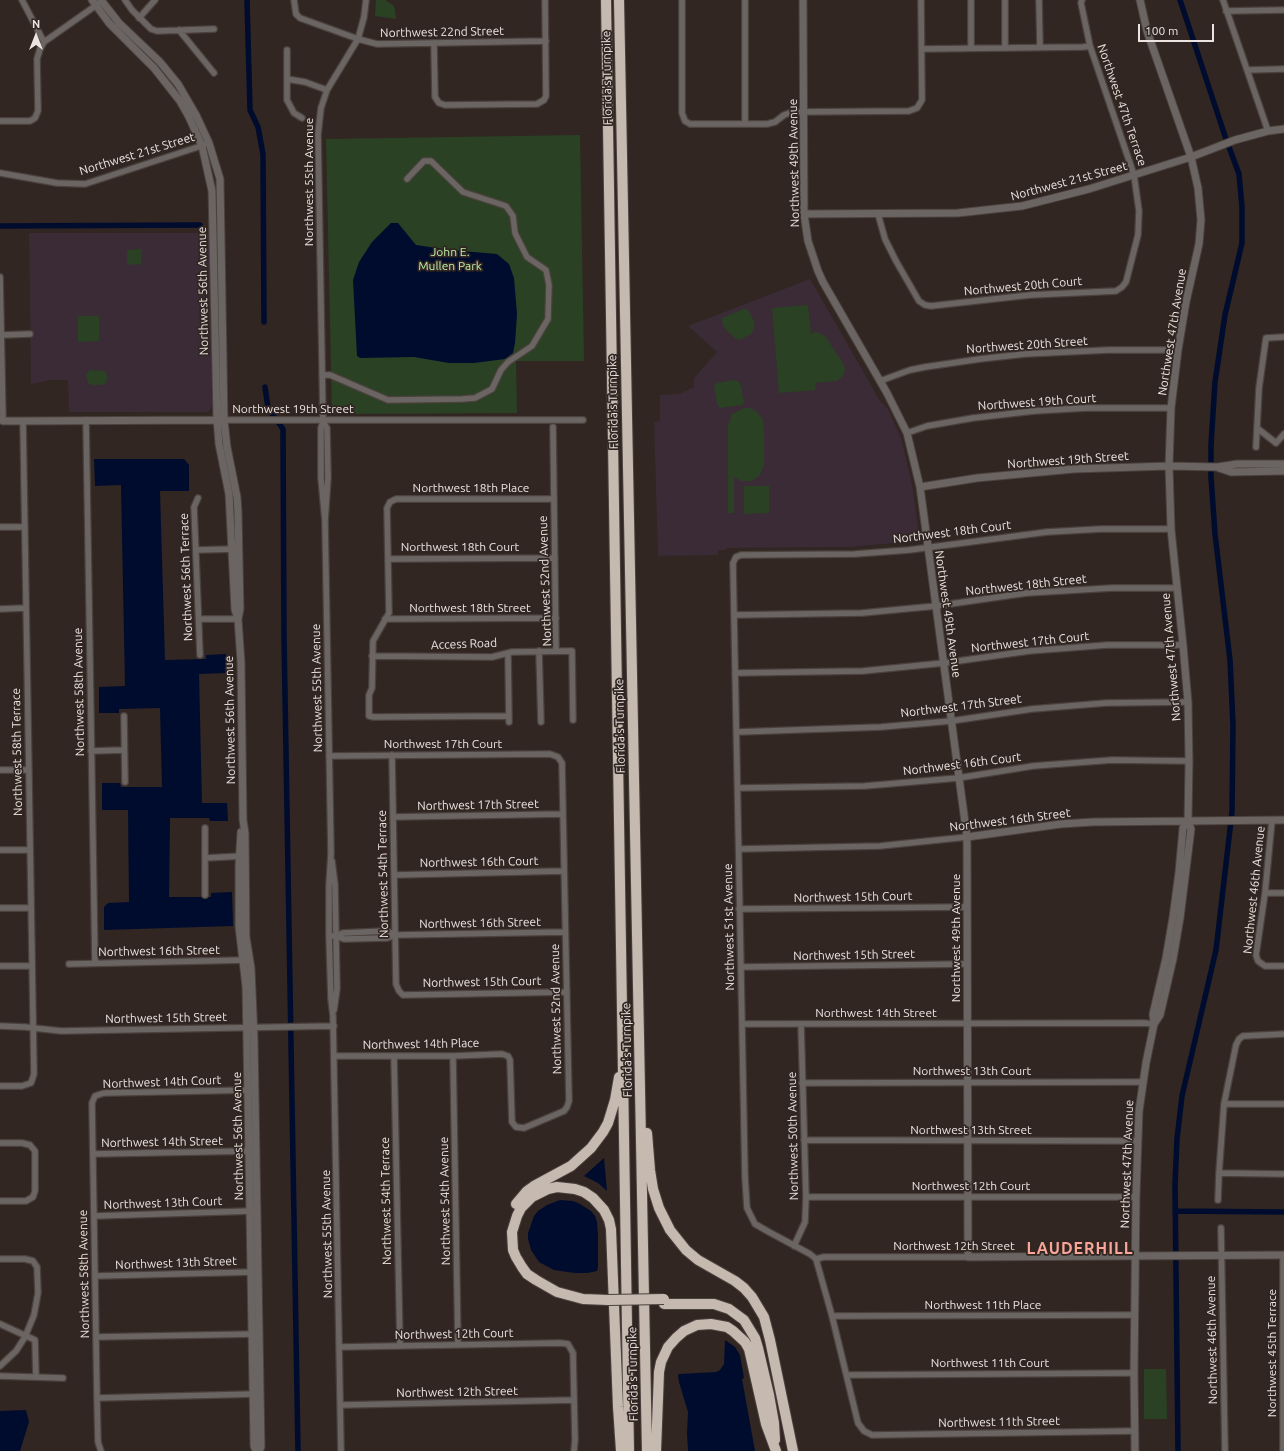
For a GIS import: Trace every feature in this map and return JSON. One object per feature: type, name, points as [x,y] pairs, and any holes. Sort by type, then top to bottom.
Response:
[{"type":"highway","name":"Florida's Turnpike","points":[[606,0],[621,860],[629,1451]]},
{"type":"highway","name":"Florida's Turnpike","points":[[619,0],[647,1451]]},
{"type":"highway","points":[[623,1056],[612,1112],[608,1123],[598,1140],[586,1154],[571,1166],[541,1181],[527,1191],[511,1213],[507,1231],[507,1241],[511,1258],[523,1277],[532,1284],[543,1292],[568,1302],[582,1304],[712,1298],[727,1302],[741,1311],[755,1326],[762,1338],[781,1399]]},
{"type":"highway","points":[[640,1086],[648,1140],[650,1170],[653,1189],[659,1208],[670,1230],[686,1250],[704,1264],[735,1281],[752,1297],[764,1317],[793,1451]]},
{"type":"highway","points":[[608,1303],[557,1292],[527,1274],[513,1250],[512,1232],[515,1220],[521,1208],[532,1197],[548,1189],[561,1187],[575,1189],[584,1192],[593,1198],[604,1210],[609,1220],[611,1229],[621,1451]]},
{"type":"highway","points":[[664,1301],[714,1304],[729,1309],[747,1324],[755,1338],[769,1395],[774,1423],[776,1451]]},
{"type":"highway","points":[[656,1451],[659,1372],[661,1362],[668,1347],[684,1331],[697,1325],[711,1324],[727,1327],[745,1342],[749,1349],[766,1424],[776,1451]]},
{"type":"street","points":[[22,0],[44,42]]},
{"type":"street","points":[[125,0],[132,10],[150,29],[157,31],[214,29]]},
{"type":"street","points":[[139,18],[155,0]]},
{"type":"street","name":"Northwest 22nd Street","points":[[294,0],[296,14],[300,18],[358,39],[377,44],[546,41]]},
{"type":"street","name":"Northwest 55th Avenue","points":[[334,1016],[331,1000],[329,936],[329,885],[331,854],[325,521],[321,471],[321,428],[323,421],[318,134],[320,108],[327,90],[358,39],[364,17],[366,0]]},
{"type":"street","points":[[434,44],[436,97],[440,103],[445,105],[537,104],[544,100],[546,96],[545,0]]},
{"type":"street","points":[[682,0],[682,113],[685,121],[690,124],[767,124],[775,122],[784,115],[792,112],[909,111],[917,108],[922,100],[921,0]]},
{"type":"street","points":[[745,0],[745,124]]},
{"type":"street","name":"Northwest 49th Avenue","points":[[803,0],[804,214],[808,240],[818,271],[837,308],[880,381],[907,433],[920,487],[967,837],[968,1257]]},
{"type":"street","points":[[971,0],[971,48]]},
{"type":"street","points":[[1005,0],[1005,48]]},
{"type":"street","points":[[1039,0],[1040,47]]},
{"type":"street","name":"Northwest 47th Terrace","points":[[1082,0],[1081,3],[1090,46],[1134,175],[1139,211],[1138,235],[1126,282],[1122,287]]},
{"type":"street","name":"Northwest 47th Avenue","points":[[1135,1451],[1135,1257],[1139,1111],[1154,1024],[1160,1015],[1163,988],[1180,918],[1183,872],[1190,829],[1188,821],[1188,702],[1171,529],[1169,466],[1171,408],[1178,350],[1186,302],[1199,244],[1201,220],[1198,188],[1191,157],[1147,31],[1140,0]]},
{"type":"street","points":[[1223,0],[1268,131]]},
{"type":"street","points":[[0,121],[30,121],[35,118],[38,111],[37,58],[40,49],[44,42],[97,2]]},
{"type":"street","name":"Northwest 56th Avenue","points":[[97,2],[108,23],[154,68],[180,101],[205,144],[212,191],[221,420],[219,444],[229,494],[236,549],[235,610],[238,619],[241,662],[242,856],[246,960],[252,990],[250,1028],[254,1272],[257,1394],[261,1447],[258,1451]]},
{"type":"street","points":[[1226,11],[1284,10]]},
{"type":"street","points":[[179,30],[214,73]]},
{"type":"street","points":[[922,49],[1090,46]]},
{"type":"street","points":[[287,50],[287,100],[294,113],[302,118]]},
{"type":"street","points":[[1247,70],[1284,69]]},
{"type":"street","points":[[287,79],[305,82],[327,90]]},
{"type":"street","name":"Northwest 21st Street","points":[[804,214],[970,213],[1016,207],[1089,189],[1191,157],[1236,140],[1268,131],[1284,129]]},
{"type":"street","name":"Northwest 21st Street","points":[[0,173],[57,183],[85,184],[205,144]]},
{"type":"street","points":[[322,375],[330,375],[388,400],[462,400],[475,398],[492,389],[501,370],[508,362],[532,346],[548,319],[549,285],[546,270],[527,257],[515,233],[513,216],[506,206],[463,192],[431,161],[424,161],[407,179]]},
{"type":"street","name":"Northwest 20th Court","points":[[878,214],[885,239],[893,255],[919,301],[925,305],[931,306],[1030,295],[1116,291],[1122,287]]},
{"type":"street","points":[[0,277],[2,335],[1,421]]},
{"type":"street","points":[[2,335],[30,334]]},
{"type":"street","points":[[1256,447],[1259,388],[1266,338],[1284,337]]},
{"type":"street","name":"Northwest 20th Street","points":[[880,381],[910,370],[924,367],[1025,354],[1108,350],[1178,350]]},
{"type":"street","name":"Northwest 19th Court","points":[[907,433],[926,426],[973,418],[1034,411],[1086,408],[1171,408]]},
{"type":"street","name":"Northwest 58th Avenue","points":[[86,420],[95,963]]},
{"type":"street","name":"Northwest 19th Street","points":[[1,421],[583,420]]},
{"type":"street","name":"Northwest 58th Terrace","points":[[0,1086],[22,1086],[31,1083],[34,1074],[29,850],[23,421]]},
{"type":"street","name":"Northwest 52nd Avenue","points":[[553,427],[556,651],[572,651],[573,720]]},
{"type":"street","points":[[1258,428],[1276,443],[1284,434]]},
{"type":"street","name":"Northwest 19th Street","points":[[920,487],[977,478],[1053,470],[1169,466],[1218,467],[1237,464],[1284,464]]},
{"type":"street","name":"Northwest 19th Street","points":[[1218,467],[1231,472],[1284,471]]},
{"type":"street","name":"Northwest 56th Terrace","points":[[198,498],[194,507],[200,655]]},
{"type":"street","name":"Northwest 18th Place","points":[[388,559],[387,508],[390,502],[396,499],[554,499]]},
{"type":"street","points":[[0,527],[24,527]]},
{"type":"street","name":"Northwest 18th Court","points":[[736,557],[740,555],[855,554],[928,547],[1047,532],[1101,529],[1171,529]]},
{"type":"street","points":[[196,550],[236,549]]},
{"type":"street","name":"Northwest 51st Avenue","points":[[736,557],[733,562],[739,910],[747,1208],[755,1224],[810,1254],[816,1259]]},
{"type":"street","name":"Northwest 18th Court","points":[[388,559],[555,558]]},
{"type":"street","points":[[388,559],[389,613],[372,641],[372,688],[369,695],[369,716],[509,719],[508,653]]},
{"type":"street","name":"Northwest 18th Street","points":[[734,615],[862,613],[936,606],[1027,593],[1112,588],[1176,588]]},
{"type":"street","points":[[0,609],[25,608]]},
{"type":"street","name":"Northwest 18th Street","points":[[385,619],[556,618]]},
{"type":"street","points":[[199,619],[238,619]]},
{"type":"street","name":"Northwest 17th Court","points":[[735,673],[863,671],[944,663],[1036,650],[1107,645],[1183,645]]},
{"type":"street","points":[[539,651],[541,722]]},
{"type":"street","name":"Access Road","points":[[372,656],[492,657],[508,653],[556,651]]},
{"type":"street","name":"Northwest 17th Street","points":[[736,732],[881,727],[951,721],[1040,708],[1106,703],[1188,702]]},
{"type":"street","points":[[124,716],[125,782]]},
{"type":"street","points":[[91,751],[124,750]]},
{"type":"street","name":"Northwest 17th Court","points":[[329,756],[550,754],[558,757]]},
{"type":"street","name":"Northwest 54th Terrace","points":[[392,755],[396,984],[399,991]]},
{"type":"street","name":"Northwest 52nd Avenue","points":[[508,1056],[510,1060],[512,1122],[516,1127],[524,1128],[564,1111],[569,1101],[562,763],[558,757]]},
{"type":"street","name":"Northwest 16th Court","points":[[738,788],[865,786],[958,778],[1033,766],[1112,760],[1189,761]]},
{"type":"street","points":[[0,770],[28,770]]},
{"type":"street","name":"Northwest 17th Street","points":[[393,817],[563,814]]},
{"type":"street","name":"Northwest 46th Avenue","points":[[1272,820],[1265,893],[1256,955],[1258,961],[1265,966],[1284,966]]},
{"type":"street","name":"Northwest 16th Street","points":[[739,849],[880,846],[967,837],[1061,824],[1093,822],[1284,820]]},
{"type":"street","points":[[205,828],[205,895]]},
{"type":"street","points":[[0,850],[29,850]]},
{"type":"street","name":"Northwest 55th Avenue","points":[[331,854],[335,885],[337,989],[334,1016],[334,1056],[341,1451]]},
{"type":"street","points":[[205,858],[242,856]]},
{"type":"street","name":"Northwest 16th Court","points":[[394,875],[564,871]]},
{"type":"street","points":[[1265,893],[1284,893]]},
{"type":"street","name":"Northwest 15th Court","points":[[739,910],[966,907]]},
{"type":"street","points":[[0,908],[31,908]]},
{"type":"street","name":"Northwest 16th Street","points":[[329,936],[336,936],[344,939],[387,938],[395,935],[565,932]]},
{"type":"street","name":"Northwest 16th Street","points":[[69,964],[246,960]]},
{"type":"street","name":"Northwest 15th Street","points":[[741,967],[967,964]]},
{"type":"street","points":[[0,966],[32,966]]},
{"type":"street","name":"Northwest 15th Court","points":[[399,991],[403,995],[567,992]]},
{"type":"street","name":"Northwest 14th Street","points":[[742,1024],[1154,1024]]},
{"type":"street","name":"Northwest 50th Avenue","points":[[794,1246],[805,1222],[806,1197],[801,1024]]},
{"type":"street","name":"Northwest 15th Street","points":[[0,1026],[61,1031],[334,1026]]},
{"type":"street","points":[[1218,1200],[1224,1104],[1236,1045],[1239,1039],[1250,1035],[1284,1034]]},
{"type":"street","name":"Northwest 14th Place","points":[[334,1056],[453,1056],[502,1054],[508,1056]]},
{"type":"street","name":"Northwest 54th Terrace","points":[[394,1056],[400,1346]]},
{"type":"street","name":"Northwest 54th Avenue","points":[[453,1056],[458,1345]]},
{"type":"street","name":"Northwest 13th Court","points":[[802,1083],[1143,1082]]},
{"type":"street","name":"Northwest 14th Court","points":[[95,1096],[104,1093],[251,1090]]},
{"type":"street","name":"Northwest 58th Avenue","points":[[95,1096],[92,1103],[98,1442],[101,1451]]},
{"type":"street","points":[[1224,1104],[1284,1104]]},
{"type":"street","name":"Northwest 13th Street","points":[[804,1140],[1137,1141]]},
{"type":"street","points":[[0,1143],[22,1143],[30,1145],[35,1151],[35,1191],[32,1198],[26,1201],[0,1201]]},
{"type":"street","name":"Northwest 14th Street","points":[[93,1154],[252,1151]]},
{"type":"street","points":[[1219,1173],[1284,1174]]},
{"type":"street","name":"Northwest 12th Court","points":[[806,1197],[1136,1197]]},
{"type":"street","name":"Northwest 13th Court","points":[[94,1216],[254,1211]]},
{"type":"street","name":"Northwest 46th Avenue","points":[[1221,1228],[1225,1451]]},
{"type":"street","name":"Northwest 12th Street","points":[[816,1259],[824,1257],[1135,1257],[1284,1255]]},
{"type":"street","name":"Northwest 45th Terrace","points":[[1284,1255],[1284,1451]]},
{"type":"street","points":[[0,1259],[26,1259],[33,1261],[37,1268],[38,1293],[34,1315],[25,1337],[16,1351],[0,1366]]},
{"type":"street","points":[[816,1259],[847,1375]]},
{"type":"street","name":"Northwest 13th Street","points":[[95,1276],[254,1272]]},
{"type":"street","name":"Northwest 11th Place","points":[[832,1316],[1135,1315]]},
{"type":"street","points":[[0,1324],[25,1337],[35,1340],[36,1376]]},
{"type":"street","points":[[96,1337],[256,1334]]},
{"type":"street","name":"Northwest 12th Court","points":[[340,1347],[568,1344],[573,1353],[574,1400]]},
{"type":"street","name":"Northwest 11th Court","points":[[847,1375],[1134,1373]]},
{"type":"street","name":"Northwest 11th Street","points":[[847,1375],[858,1423],[864,1432],[872,1435],[1135,1431]]},
{"type":"street","points":[[0,1376],[63,1378]]},
{"type":"street","points":[[97,1398],[257,1394]]},
{"type":"street","points":[[574,1400],[574,1451]]},
{"type":"street","name":"Northwest 12th Street","points":[[340,1405],[574,1400]]},
{"type":"shaded area","points":[[29,233],[209,233],[211,409],[208,412],[69,412],[68,380],[50,380],[31,384]]},
{"type":"shaded area","points":[[810,279],[879,400],[888,409],[901,438],[912,484],[919,535],[918,539],[915,541],[850,547],[726,548],[726,550],[718,550],[718,555],[658,556],[654,422],[660,421],[660,395],[679,394],[694,387],[694,378],[717,352],[688,326]]},
{"type":"green space","points":[[376,0],[385,0],[393,5],[396,19],[375,16]]},
{"type":"green space","name":"John E. Mullen Park","points":[[580,135],[584,361],[516,361],[517,413],[332,414],[326,139]]},
{"type":"green space","points":[[142,249],[141,264],[131,265],[127,262],[127,250]]},
{"type":"green space","points":[[808,305],[811,334],[815,332],[825,336],[844,365],[845,371],[843,376],[837,381],[815,383],[816,390],[779,393],[772,308]]},
{"type":"green space","points":[[746,309],[749,312],[755,326],[751,334],[740,340],[735,338],[723,326],[722,318]]},
{"type":"green space","points":[[78,316],[99,316],[99,341],[78,342]]},
{"type":"green space","points":[[91,370],[105,371],[108,378],[106,383],[102,385],[93,385],[88,383],[86,375]]},
{"type":"green space","points":[[732,380],[738,381],[741,386],[744,403],[742,405],[720,408],[717,404],[714,386],[717,383]]},
{"type":"green space","points":[[744,408],[750,408],[756,411],[763,420],[764,465],[760,475],[752,481],[741,481],[734,477],[734,513],[728,513],[728,425],[732,414]]},
{"type":"green space","points":[[744,486],[769,486],[769,513],[744,514]]},
{"type":"green space","points":[[1144,1369],[1166,1369],[1167,1419],[1144,1419]]},
{"type":"water","points":[[391,223],[398,223],[416,245],[450,250],[497,254],[509,264],[514,278],[517,314],[513,353],[505,359],[474,363],[449,363],[414,357],[360,358],[357,356],[353,280],[359,262],[372,242]]},
{"type":"water","points":[[94,459],[184,459],[189,465],[189,491],[160,491],[165,660],[206,659],[206,655],[226,654],[226,673],[199,674],[202,803],[227,803],[228,821],[210,821],[209,818],[170,818],[169,897],[211,897],[211,893],[232,892],[233,926],[104,930],[104,907],[108,903],[129,902],[128,810],[102,810],[102,783],[120,783],[121,787],[162,787],[160,708],[119,709],[119,713],[99,713],[99,687],[125,686],[121,485],[95,486]]},
{"type":"water","points":[[604,1158],[607,1191],[598,1183],[584,1176]]},
{"type":"water","points":[[560,1200],[573,1201],[580,1204],[591,1211],[595,1216],[598,1236],[597,1271],[575,1273],[554,1270],[539,1262],[531,1250],[528,1233],[534,1216],[538,1211],[547,1205]]},
{"type":"water","points":[[725,1340],[735,1347],[740,1355],[744,1378],[742,1379],[755,1451],[688,1451],[688,1412],[678,1376],[679,1374],[716,1372],[720,1370],[724,1364]]},
{"type":"water","points":[[26,1410],[29,1422],[20,1451],[0,1451],[0,1411]]},
{"type":"waterway","points":[[247,0],[250,110],[258,127],[263,154],[264,322]]},
{"type":"waterway","points":[[1178,1451],[1175,1185],[1177,1139],[1182,1096],[1216,950],[1232,812],[1233,725],[1230,660],[1215,534],[1211,477],[1211,445],[1215,382],[1225,315],[1242,243],[1242,207],[1239,174],[1180,0]]},
{"type":"waterway","points":[[0,226],[200,225]]},
{"type":"waterway","points":[[265,387],[268,408],[283,429],[284,636],[298,1451]]},
{"type":"waterway","points":[[1175,1211],[1284,1212]]},
{"type":"district","name":"LAUDERHILL","points":[[1080,1249]]}]
